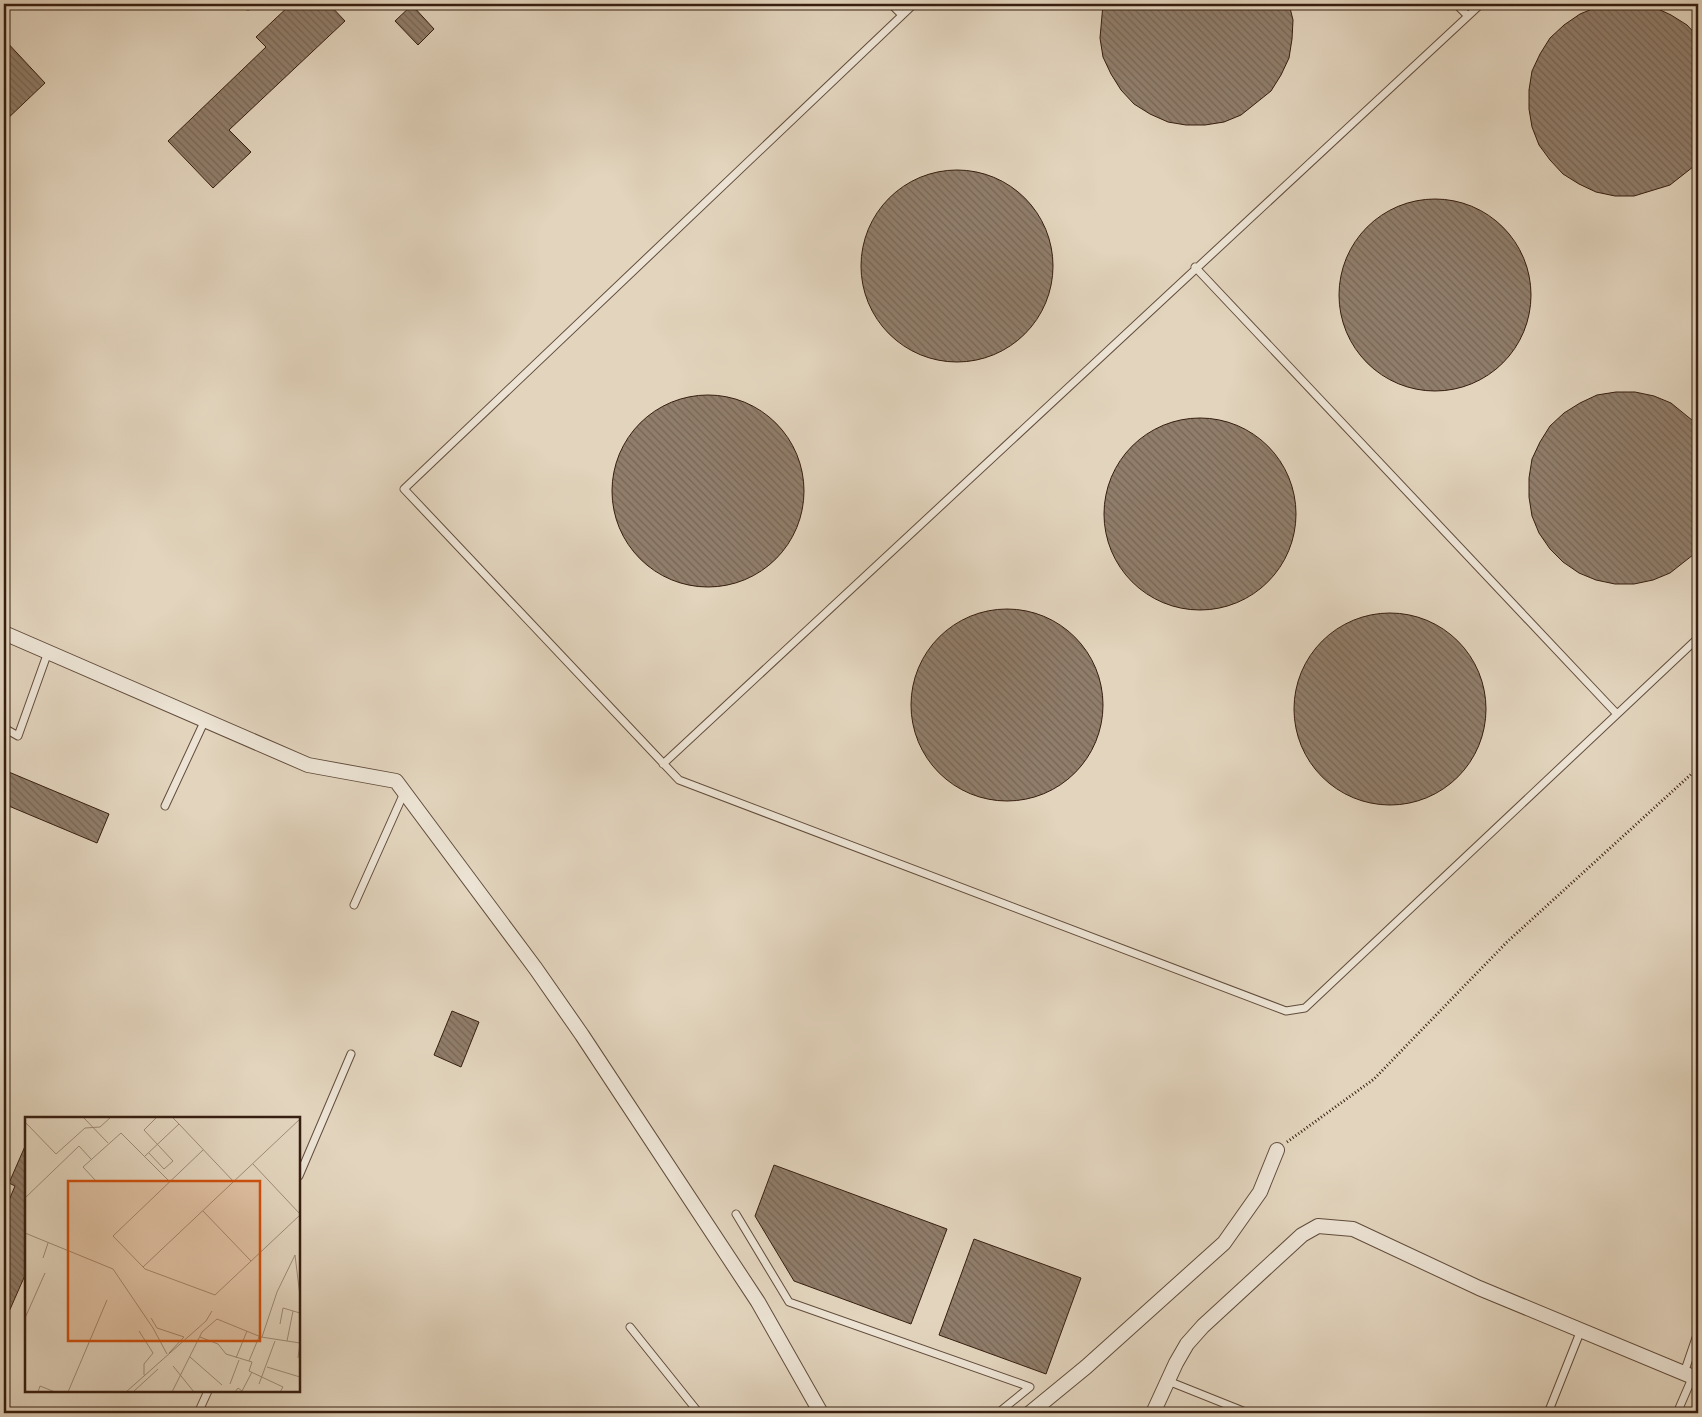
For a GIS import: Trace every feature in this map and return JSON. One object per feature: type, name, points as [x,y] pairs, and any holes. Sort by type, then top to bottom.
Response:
[{"type":"street","points":[[4,633],[308,765],[396,781],[536,969],[582,1035],[758,1302],[821,1413]]},
{"type":"street","points":[[1030,1413],[1086,1367],[1224,1243],[1260,1192],[1277,1150]]},
{"type":"street","points":[[1153,1413],[1187,1344],[1202,1326],[1302,1234],[1318,1226],[1353,1229],[1479,1288],[1692,1376]]},
{"type":"lane","points":[[891,4],[902,15]]},
{"type":"lane","points":[[914,4],[404,489],[679,780],[1286,1011],[1305,1008],[1698,638]]},
{"type":"lane","points":[[1456,4],[1468,16]]},
{"type":"lane","points":[[663,764],[1481,4]]},
{"type":"lane","points":[[1196,267],[1618,714]]},
{"type":"lane","points":[[4,728],[18,736],[48,652]]},
{"type":"lane","points":[[166,806],[205,720]]},
{"type":"lane","points":[[354,905],[404,793]]},
{"type":"lane","points":[[300,1174],[350,1054]]},
{"type":"lane","points":[[736,1214],[789,1302],[1030,1387],[998,1413]]},
{"type":"lane","points":[[630,1326],[699,1413]]},
{"type":"lane","points":[[1548,1413],[1581,1330]]},
{"type":"lane","points":[[1677,1413],[1692,1376],[1698,1332]]},
{"type":"lane","points":[[1168,1380],[1248,1413]]},
{"type":"lane","points":[[198,1413],[208,1392]]},
{"type":"path","points":[[1277,1150],[1374,1079],[1507,942],[1698,768]]},
{"type":"building","points":[[291,4],[329,4],[345,21],[229,130],[251,152],[213,188],[168,141],[266,47],[256,37]]},
{"type":"building","points":[[1103,4],[1289,4],[1293,20],[1289,58],[1271,91],[1241,115],[1224,122],[1205,125],[1186,125],[1168,122],[1134,104],[1121,90],[1111,74],[1103,57],[1100,38]]},
{"type":"building","points":[[1616,4],[1654,7],[1687,25],[1698,37],[1698,163],[1670,185],[1634,196],[1615,196],[1596,192],[1563,174],[1539,145],[1532,127],[1529,109],[1532,71],[1550,38],[1580,14],[1597,7]]},
{"type":"building","points":[[412,5],[434,29],[418,45],[395,21]]},
{"type":"building","points":[[4,39],[45,83],[4,122]]},
{"type":"building","points":[[948,170],[966,170],[994,177],[1011,186],[1025,198],[1037,212],[1046,229],[1053,257],[1053,275],[1046,303],[1037,320],[1025,334],[1011,346],[994,355],[966,362],[948,362],[920,355],[903,346],[877,320],[865,294],[861,275],[861,257],[868,229],[877,212],[903,186],[929,174]]},
{"type":"building","points":[[1426,199],[1444,199],[1472,206],[1489,215],[1503,227],[1515,241],[1524,258],[1531,286],[1531,304],[1524,332],[1515,349],[1503,363],[1489,375],[1472,384],[1444,391],[1426,391],[1398,384],[1381,375],[1355,349],[1343,323],[1339,304],[1339,286],[1346,258],[1355,241],[1381,215],[1407,203]]},
{"type":"building","points":[[1635,392],[1654,396],[1671,403],[1698,425],[1698,551],[1670,573],[1653,580],[1634,584],[1615,584],[1596,580],[1579,573],[1563,562],[1550,549],[1539,533],[1532,516],[1529,497],[1532,459],[1550,426],[1564,413],[1580,403],[1597,395]]},
{"type":"building","points":[[717,395],[745,402],[762,411],[776,423],[788,437],[797,454],[803,472],[803,510],[797,528],[788,545],[776,559],[762,571],[745,580],[727,586],[699,587],[671,580],[654,571],[628,545],[619,528],[613,510],[612,482],[619,454],[628,437],[654,411],[671,402],[689,396]]},
{"type":"building","points":[[1191,418],[1209,418],[1237,425],[1254,434],[1268,446],[1280,460],[1289,477],[1296,505],[1296,523],[1289,551],[1280,568],[1268,582],[1254,594],[1237,603],[1209,610],[1191,610],[1163,603],[1146,594],[1120,568],[1108,542],[1104,523],[1104,505],[1111,477],[1120,460],[1146,434],[1172,422]]},
{"type":"building","points":[[998,609],[1016,609],[1044,616],[1061,625],[1075,637],[1087,651],[1096,668],[1103,696],[1103,714],[1096,742],[1087,759],[1075,773],[1061,785],[1044,794],[1016,801],[998,801],[970,794],[953,785],[927,759],[915,733],[911,714],[911,696],[918,668],[927,651],[953,625],[979,613]]},
{"type":"building","points":[[1381,613],[1399,613],[1427,620],[1444,629],[1458,641],[1470,655],[1479,672],[1486,700],[1486,718],[1479,746],[1470,763],[1458,777],[1444,789],[1427,798],[1399,805],[1381,805],[1353,798],[1336,789],[1310,763],[1298,737],[1294,718],[1294,700],[1301,672],[1310,655],[1336,629],[1362,617]]},
{"type":"building","points":[[4,770],[109,814],[97,843],[4,804]]},
{"type":"building","points":[[452,1011],[479,1022],[461,1067],[434,1055]]},
{"type":"building","points":[[25,1146],[25,1275],[4,1323],[4,1212],[15,1186],[9,1183]]},
{"type":"building","points":[[774,1165],[947,1229],[911,1324],[794,1281],[755,1216]]},
{"type":"building","points":[[974,1239],[1081,1278],[1046,1374],[939,1335]]}]
